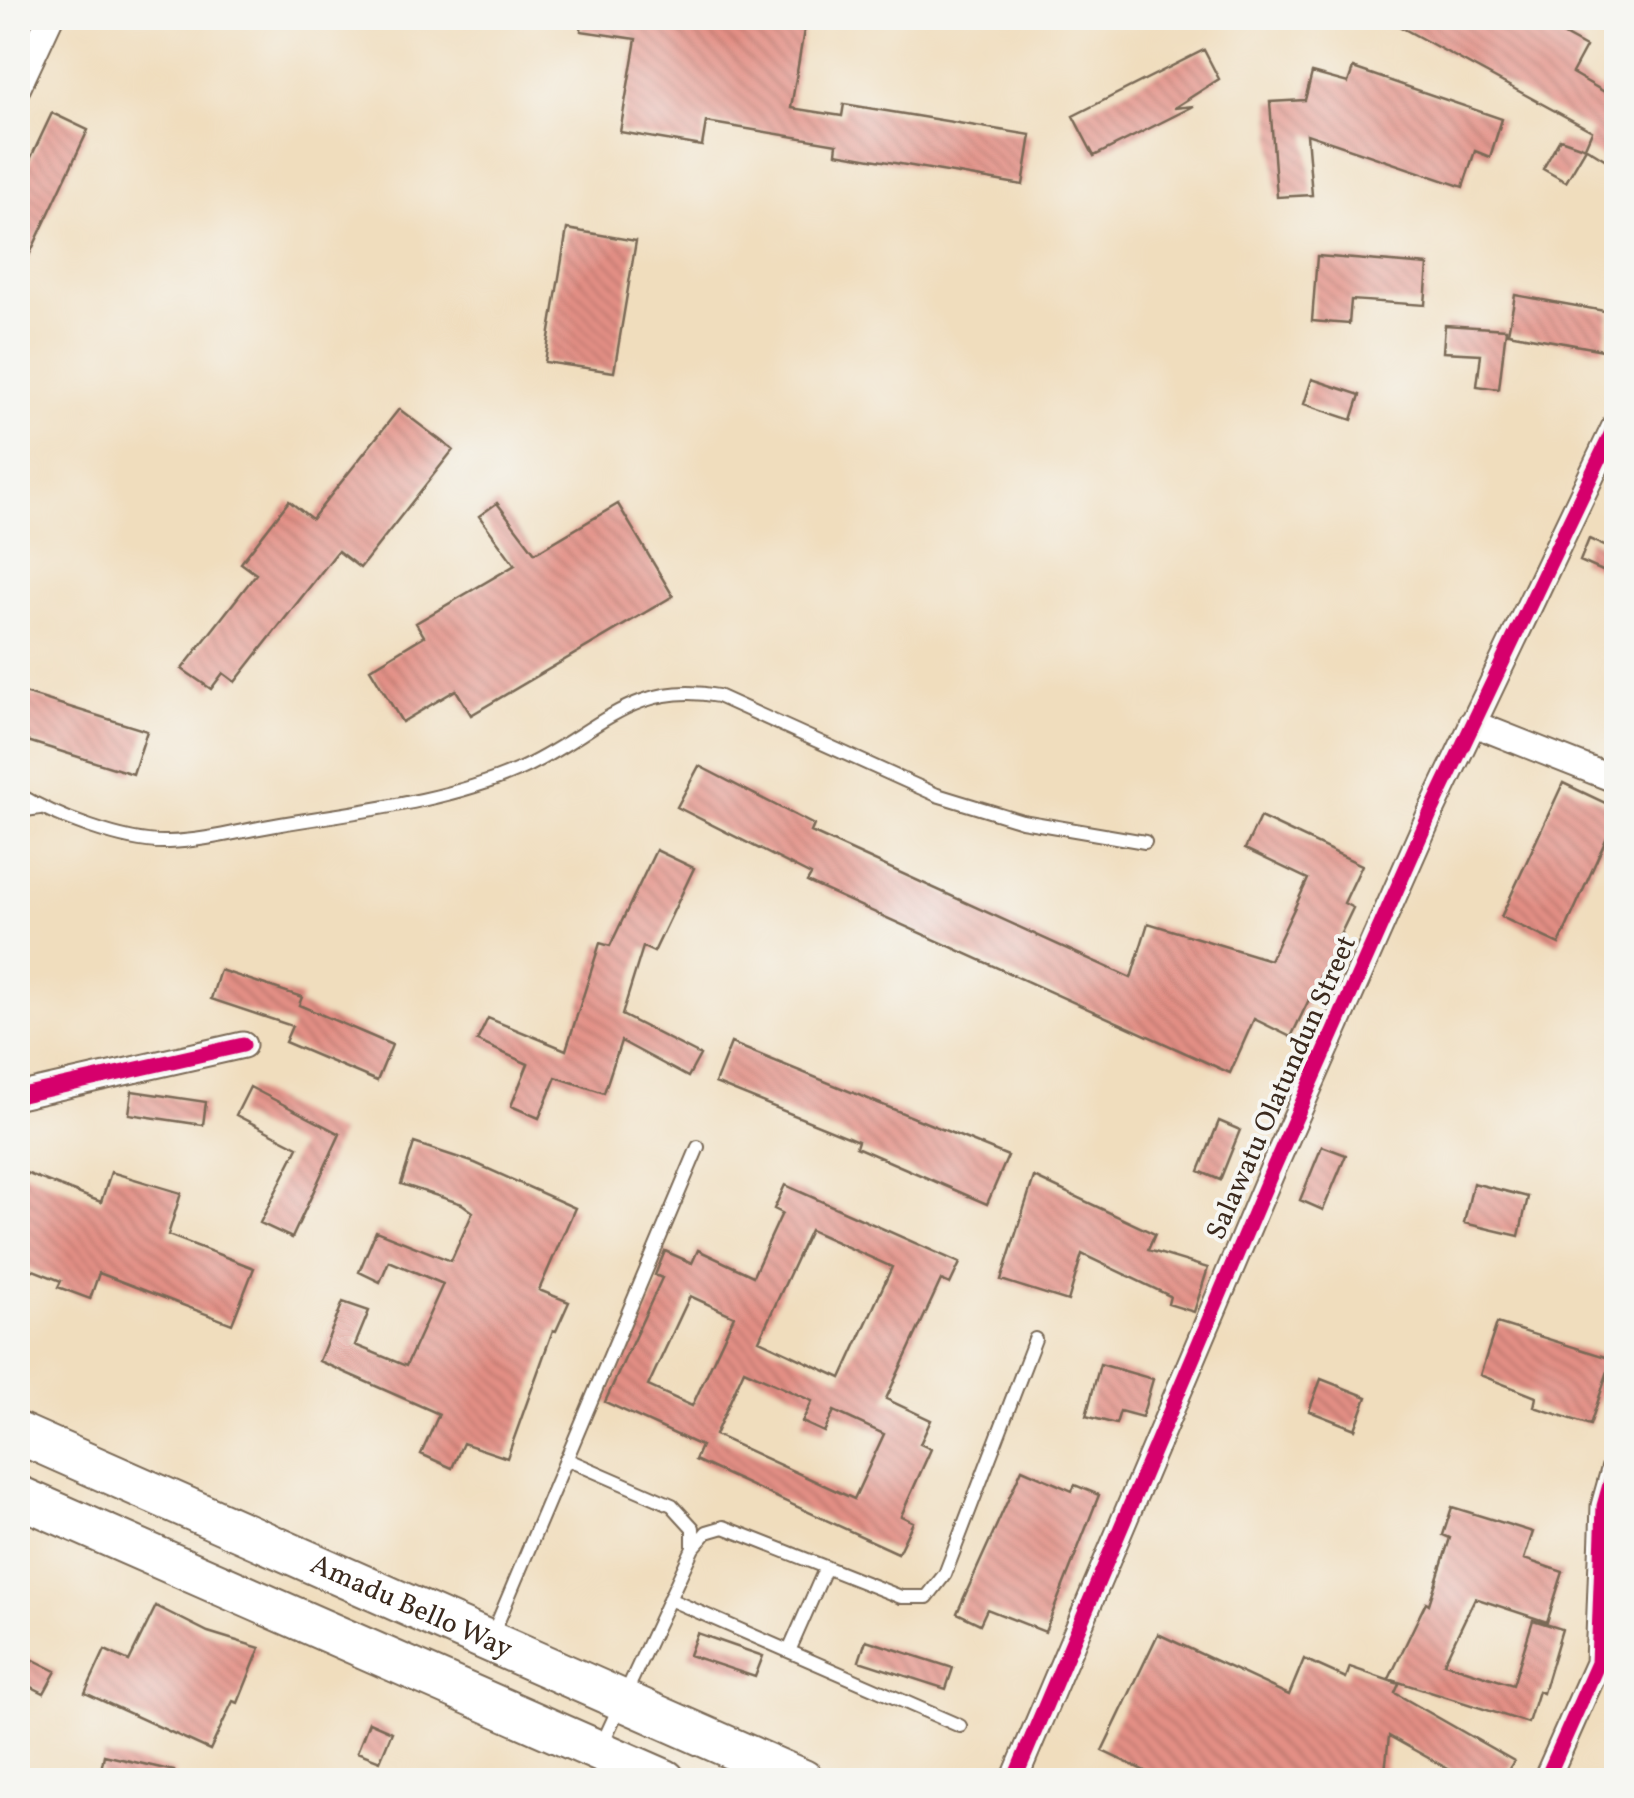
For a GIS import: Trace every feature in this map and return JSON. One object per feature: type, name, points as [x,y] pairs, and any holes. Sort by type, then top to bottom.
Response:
[{"type":"main road","name":"Amadu Bello Way","points":[[18,1433],[803,1780]]},
{"type":"main road","name":"Amadu Bello Way","points":[[18,1496],[665,1780]]},
{"type":"street","points":[[18,87],[50,18]]},
{"type":"street","name":"Salawatu Olatundun Street","points":[[1014,1780],[1272,1171],[1472,723],[1616,424]]},
{"type":"street","points":[[1472,723],[1616,780]]},
{"type":"street","points":[[18,1096],[243,1045]]},
{"type":"street","points":[[1546,1780],[1598,1664],[1604,1506],[1616,1463]]},
{"type":"lane","points":[[18,794],[40,808],[137,840],[168,842],[392,806],[506,775],[648,695],[686,690],[718,696],[938,796],[1022,821],[1144,842]]},
{"type":"lane","points":[[18,811],[40,808]]},
{"type":"lane","points":[[490,1641],[698,1147]]},
{"type":"lane","points":[[598,1751],[693,1548],[707,1532],[724,1527],[902,1598],[928,1597],[944,1574],[1035,1339]]},
{"type":"lane","points":[[566,1459],[672,1505],[693,1528],[693,1548]]},
{"type":"lane","points":[[789,1651],[826,1567]]},
{"type":"lane","points":[[669,1598],[960,1726]]},
{"type":"building","points":[[582,18],[806,18],[791,108],[842,116],[844,104],[1031,135],[1023,185],[836,153],[837,144],[706,122],[702,146],[620,132],[636,39],[581,31]]},
{"type":"building","points":[[1384,18],[1533,18],[1586,47],[1572,73],[1608,94],[1616,75],[1616,166],[1585,147],[1592,131]]},
{"type":"building","points":[[1204,50],[1219,79],[1174,108],[1194,106],[1094,156],[1073,116]]},
{"type":"building","points":[[1353,68],[1502,119],[1490,157],[1475,151],[1463,187],[1307,134],[1312,195],[1277,197],[1270,102],[1305,100],[1312,73],[1348,83]]},
{"type":"building","points":[[52,113],[88,130],[18,279],[18,185]]},
{"type":"building","points":[[1560,139],[1586,148],[1566,182],[1543,169]]},
{"type":"building","points":[[567,229],[636,241],[614,372],[545,362]]},
{"type":"building","points":[[1317,256],[1428,265],[1425,305],[1351,300],[1349,324],[1312,321]]},
{"type":"building","points":[[1515,295],[1610,312],[1603,350],[1508,333]]},
{"type":"building","points":[[1445,325],[1506,329],[1499,389],[1477,386],[1481,354],[1443,352]]},
{"type":"building","points":[[1312,379],[1360,395],[1352,420],[1304,404]]},
{"type":"building","points":[[399,409],[453,450],[360,568],[338,551],[235,682],[223,673],[211,689],[182,669],[256,574],[241,563],[289,501],[312,519]]},
{"type":"building","points":[[497,503],[535,553],[618,504],[673,596],[471,715],[456,690],[402,722],[370,669],[424,636],[416,623],[515,565],[479,516]]},
{"type":"building","points":[[1589,539],[1616,551],[1616,577],[1580,561]]},
{"type":"building","points":[[18,691],[147,731],[133,774],[18,738]]},
{"type":"building","points":[[699,766],[814,825],[811,832],[1131,978],[1148,923],[1270,960],[1308,879],[1245,849],[1260,817],[1362,865],[1344,903],[1353,908],[1291,1037],[1254,1019],[1230,1073],[807,882],[811,875],[677,807]]},
{"type":"building","points":[[1563,783],[1616,808],[1616,817],[1559,944],[1501,917]]},
{"type":"building","points":[[656,850],[694,868],[654,952],[643,947],[622,1015],[700,1055],[688,1077],[621,1041],[604,1093],[556,1077],[539,1118],[511,1106],[528,1064],[477,1041],[488,1018],[566,1050],[600,943],[610,946]]},
{"type":"building","points":[[220,970],[302,997],[299,1005],[392,1045],[377,1081],[285,1042],[292,1026],[211,999]]},
{"type":"building","points":[[731,1043],[1008,1156],[987,1204],[856,1147],[858,1141],[715,1083]]},
{"type":"building","points":[[250,1087],[340,1134],[292,1238],[260,1223],[298,1147],[236,1115]]},
{"type":"building","points":[[132,1091],[206,1102],[203,1125],[129,1114]]},
{"type":"building","points":[[1219,1121],[1240,1130],[1220,1180],[1199,1171]]},
{"type":"building","points":[[414,1143],[475,1163],[575,1208],[539,1290],[569,1302],[556,1331],[553,1330],[507,1458],[463,1443],[452,1468],[421,1454],[439,1414],[319,1361],[343,1302],[369,1311],[355,1345],[406,1366],[443,1284],[389,1261],[380,1282],[359,1272],[376,1231],[451,1261],[473,1212],[462,1204],[401,1184]]},
{"type":"building","points":[[1322,1146],[1346,1155],[1323,1210],[1300,1200]]},
{"type":"building","points":[[18,1170],[101,1202],[111,1172],[181,1193],[168,1235],[254,1268],[232,1324],[99,1273],[90,1299],[58,1287],[61,1281],[18,1264]]},
{"type":"building","points":[[1034,1177],[1155,1234],[1148,1250],[1208,1268],[1194,1312],[1168,1304],[1170,1296],[1082,1254],[1068,1301],[1001,1280]]},
{"type":"building","points":[[1473,1183],[1528,1197],[1519,1236],[1464,1223]]},
{"type":"building","points":[[785,1185],[960,1263],[950,1284],[941,1280],[886,1399],[931,1420],[920,1444],[931,1449],[901,1516],[913,1522],[898,1553],[695,1460],[701,1446],[605,1402],[662,1278],[655,1275],[665,1251],[692,1263],[698,1250],[753,1276],[782,1213],[774,1209]],"holes":[[[810,1230],[892,1267],[841,1378],[759,1340]],[[690,1296],[734,1316],[692,1406],[648,1386]],[[744,1370],[812,1401],[802,1422],[824,1432],[834,1411],[884,1434],[854,1499],[715,1435]]]},
{"type":"building","points":[[1497,1323],[1612,1359],[1590,1425],[1534,1407],[1536,1397],[1480,1375]]},
{"type":"building","points":[[1100,1364],[1153,1379],[1142,1417],[1120,1411],[1116,1424],[1086,1416]]},
{"type":"building","points":[[1321,1379],[1367,1397],[1355,1429],[1309,1411]]},
{"type":"building","points":[[1022,1469],[1072,1491],[1075,1485],[1099,1495],[1045,1632],[987,1609],[980,1624],[957,1613]]},
{"type":"building","points":[[1452,1507],[1533,1532],[1524,1559],[1563,1572],[1547,1622],[1475,1598],[1444,1663],[1513,1685],[1533,1620],[1562,1629],[1543,1693],[1538,1691],[1528,1723],[1389,1679],[1426,1602],[1429,1604],[1450,1538],[1443,1535]]},
{"type":"building","points":[[156,1606],[208,1632],[260,1648],[238,1703],[233,1701],[210,1750],[85,1693],[105,1650],[129,1661]]},
{"type":"building","points":[[697,1633],[763,1656],[755,1677],[689,1655]]},
{"type":"building","points":[[1158,1634],[1289,1695],[1304,1659],[1346,1678],[1350,1667],[1399,1684],[1395,1693],[1514,1761],[1502,1780],[1468,1780],[1389,1736],[1384,1780],[1164,1780],[1102,1751]]},
{"type":"building","points":[[866,1640],[953,1668],[946,1689],[859,1661]]},
{"type":"building","points":[[18,1652],[56,1671],[44,1693],[18,1680]]},
{"type":"building","points":[[369,1722],[392,1732],[380,1761],[357,1752]]},
{"type":"building","points":[[104,1755],[174,1771],[173,1780],[99,1780]]},
{"type":"cycle path","points":[[1014,1780],[1272,1171],[1430,814],[1616,424]]},
{"type":"cycle path","points":[[18,1096],[243,1045]]},
{"type":"cycle path","points":[[1546,1780],[1598,1663],[1604,1506],[1616,1463]]}]
